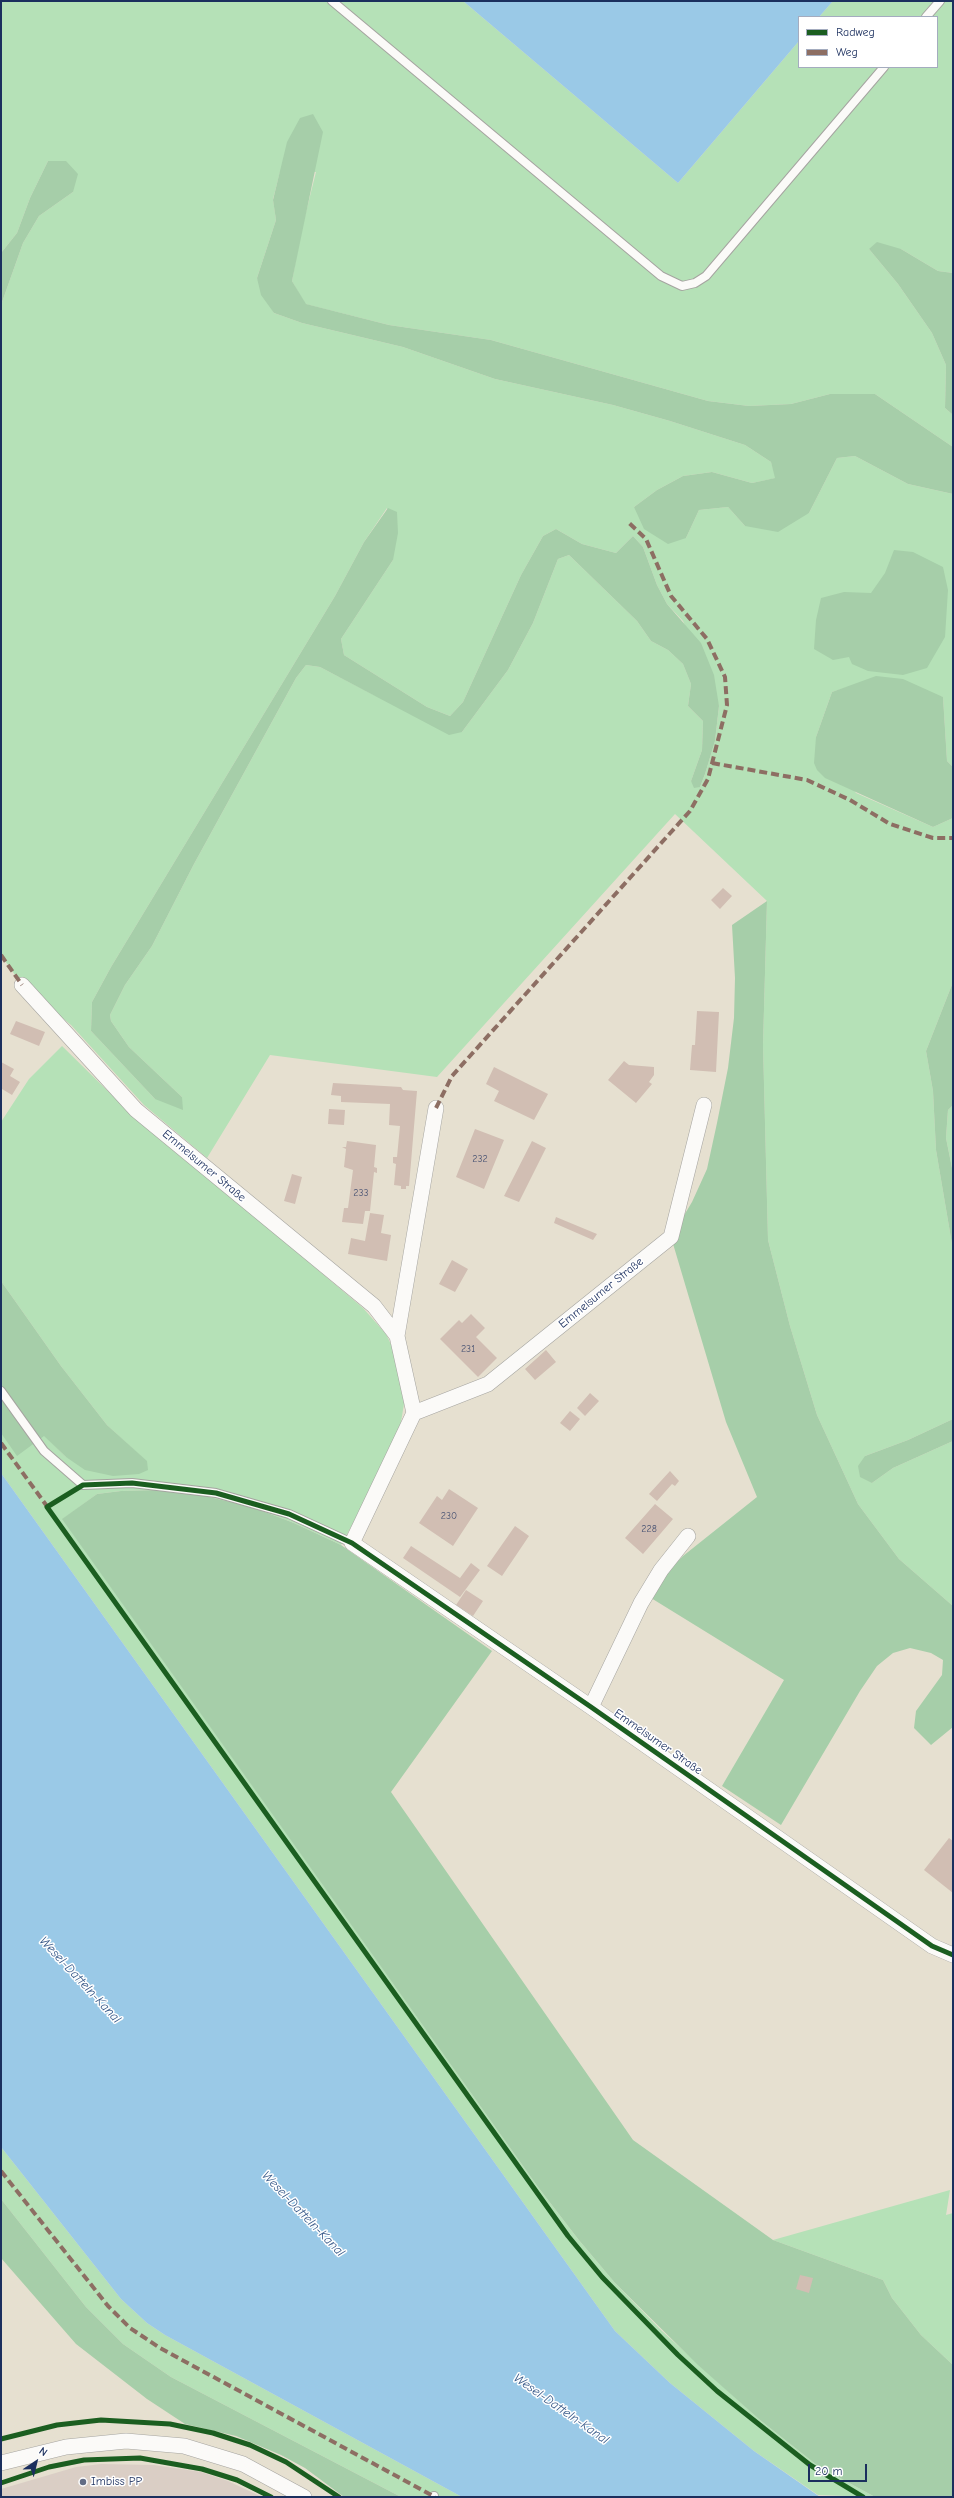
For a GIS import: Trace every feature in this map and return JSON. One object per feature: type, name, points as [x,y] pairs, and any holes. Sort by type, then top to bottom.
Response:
[{"type":"street","name":"Emmelsumer Straße","points":[[22,985],[136,1110],[374,1306],[397,1336]]},
{"type":"street","name":"Emmelsumer Straße","points":[[436,1108],[397,1336],[414,1413],[488,1384],[671,1237],[704,1105]]},
{"type":"street","points":[[352,1543],[414,1413]]},
{"type":"street","points":[[591,1707],[641,1603],[661,1570],[688,1536]]},
{"type":"street","name":"Emmelsumer Straße","points":[[352,1543],[591,1707],[932,1946],[953,1955]]},
{"type":"street","points":[[1,2463],[66,2447],[126,2441],[184,2446],[243,2464],[304,2497]]},
{"type":"lane","points":[[332,1],[662,276],[682,286],[695,283],[706,276],[883,68]]},
{"type":"lane","points":[[927,16],[940,1]]},
{"type":"lane","points":[[1,1391],[44,1451],[83,1485],[132,1483],[216,1493],[289,1514],[352,1543]]},
{"type":"shaded area","points":[[101,2464],[154,2465],[201,2472],[228,2481],[262,2497],[1,2497],[1,2489],[76,2467]]},
{"type":"green space","points":[[1,1],[463,1],[678,183],[798,42],[798,68],[938,68],[938,16],[820,16],[833,1],[953,1],[953,273],[938,271],[901,249],[869,249],[898,284],[932,333],[946,365],[945,408],[953,415],[953,447],[875,394],[830,394],[791,404],[749,406],[708,401],[491,340],[389,325],[305,304],[292,281],[301,232],[316,172],[280,172],[273,199],[276,220],[257,278],[274,313],[302,323],[403,347],[495,379],[613,405],[670,421],[745,445],[771,462],[776,478],[752,483],[712,472],[683,476],[657,490],[634,507],[686,538],[699,510],[728,507],[745,526],[809,513],[837,458],[855,456],[908,484],[953,494],[953,767],[947,761],[943,697],[851,686],[832,692],[816,737],[856,793],[933,827],[953,818],[953,982],[926,1051],[933,1091],[936,1150],[953,1250],[953,1419],[908,1440],[865,1456],[872,1483],[893,1468],[953,1441],[953,1606],[899,1559],[858,1504],[817,1415],[790,1326],[768,1240],[763,1045],[767,901],[675,814],[437,1077],[270,1055],[207,1158],[144,1105],[71,1025],[22,985],[1,955],[1,305],[23,243],[39,216],[73,192],[48,161],[30,198],[17,233],[1,253]],"holes":[[[387,508],[393,560],[341,639],[344,655],[427,707],[450,716],[463,702],[521,575],[543,536],[556,529],[582,544],[616,553],[633,536],[643,547],[657,585],[667,604],[683,621],[719,706],[715,741],[700,787],[691,781],[702,750],[703,721],[688,706],[691,684],[683,664],[668,650],[651,641],[637,621],[569,555],[558,559],[533,623],[508,670],[462,732],[372,694],[320,667],[306,665],[296,678],[194,864],[152,946],[125,985],[110,1015],[111,1021],[129,1047],[182,1097],[155,1099],[91,1031],[92,1002],[111,967],[335,596],[364,542]]]},
{"type":"green space","points":[[313,114],[323,132],[292,281],[306,304],[389,325],[491,340],[708,401],[749,406],[791,404],[830,394],[875,394],[953,447],[953,494],[908,484],[855,456],[837,458],[809,513],[778,532],[745,526],[728,507],[699,510],[686,538],[668,544],[644,529],[634,507],[657,490],[683,476],[712,472],[752,483],[775,478],[771,462],[745,445],[670,421],[613,405],[495,379],[403,347],[302,323],[274,313],[261,295],[257,278],[276,220],[273,200],[287,142],[300,118]]},
{"type":"green space","points":[[48,161],[66,161],[78,174],[73,192],[39,216],[23,243],[1,305],[1,253],[17,233],[30,198]]},
{"type":"green space","points":[[877,242],[901,249],[938,271],[953,273],[953,415],[945,408],[946,365],[932,333],[898,284],[869,249]]},
{"type":"green space","points":[[388,508],[397,512],[398,533],[393,560],[341,639],[344,655],[427,707],[450,716],[463,702],[521,575],[543,536],[556,529],[582,544],[616,553],[633,536],[643,547],[657,585],[667,604],[701,643],[714,675],[719,706],[715,741],[705,774],[700,787],[694,788],[691,781],[702,750],[703,721],[688,706],[691,684],[683,664],[668,650],[651,641],[637,621],[569,555],[558,559],[533,623],[508,670],[462,732],[449,735],[320,667],[306,665],[296,678],[194,864],[152,946],[125,985],[110,1015],[111,1021],[129,1047],[182,1097],[183,1110],[155,1099],[91,1031],[92,1002],[111,967],[335,596],[364,542]]},
{"type":"green space","points":[[894,550],[913,552],[943,567],[948,590],[945,637],[927,668],[903,675],[868,671],[852,664],[849,657],[833,660],[814,649],[816,620],[821,598],[844,592],[871,593],[885,573]]},
{"type":"green space","points":[[876,676],[903,679],[943,697],[947,761],[953,767],[953,818],[933,827],[825,778],[817,770],[814,763],[816,737],[832,692]]},
{"type":"green space","points":[[767,901],[763,1045],[768,1240],[790,1326],[817,1415],[858,1504],[899,1559],[953,1606],[953,1727],[931,1745],[914,1728],[916,1711],[942,1675],[943,1660],[931,1653],[910,1648],[893,1653],[877,1666],[860,1691],[781,1825],[722,1786],[784,1680],[651,1598],[664,1575],[683,1556],[757,1497],[726,1422],[671,1237],[692,1202],[707,1169],[728,1068],[734,1018],[735,978],[732,925]]},
{"type":"green space","points":[[953,982],[953,1105],[948,1110],[946,1138],[953,1173],[953,1250],[936,1150],[933,1091],[926,1051]]},
{"type":"green space","points":[[62,1046],[122,1105],[363,1308],[386,1334],[397,1357],[405,1398],[399,1434],[389,1458],[341,1545],[294,1523],[252,1507],[205,1496],[156,1490],[121,1491],[97,1494],[63,1519],[538,2187],[578,2239],[615,2283],[662,2331],[760,2420],[818,2466],[875,2497],[818,2495],[754,2451],[670,2383],[615,2331],[1,1473],[1,1432],[45,1436],[66,1457],[146,1461],[107,1425],[61,1366],[1,1281],[1,1122],[29,1079]]},
{"type":"green space","points":[[953,1105],[953,1173],[946,1138],[948,1110]]},
{"type":"green space","points":[[1,1281],[61,1366],[107,1425],[147,1461],[148,1470],[139,1474],[113,1476],[85,1470],[66,1457],[44,1436],[17,1456],[1,1433]]},
{"type":"green space","points":[[953,1419],[953,1441],[893,1468],[872,1483],[860,1477],[858,1466],[865,1456],[908,1440]]},
{"type":"green space","points":[[156,1490],[205,1496],[252,1507],[294,1523],[341,1545],[492,1651],[391,1792],[633,2140],[773,2240],[883,2280],[892,2298],[921,2335],[953,2365],[953,2497],[875,2497],[818,2466],[760,2420],[698,2365],[615,2283],[578,2239],[538,2187],[62,1519],[97,1494],[121,1491]]},
{"type":"green space","points":[[1,2147],[121,2299],[147,2323],[165,2335],[462,2497],[401,2497],[171,2377],[123,2344],[86,2307],[1,2199]]},
{"type":"green space","points":[[950,2190],[946,2215],[953,2213],[953,2365],[921,2335],[892,2298],[883,2280],[773,2240]]},
{"type":"green space","points":[[1,2199],[86,2307],[123,2344],[171,2377],[401,2497],[344,2497],[305,2468],[281,2455],[236,2436],[185,2424],[147,2399],[76,2344],[1,2258]]},
{"type":"water","points":[[463,1],[833,1],[820,16],[798,16],[798,42],[678,183]]},
{"type":"water","name":"Wesel-Datteln-Kanal","points":[[1,1473],[615,2331],[670,2383],[754,2451],[820,2497],[462,2497],[165,2335],[147,2323],[121,2299],[1,2147]]},
{"type":"building","points":[[723,888],[732,896],[720,909],[711,900]]},
{"type":"building","points":[[697,1011],[719,1012],[716,1072],[690,1070],[692,1045],[695,1045]]},
{"type":"building","points":[[16,1021],[45,1032],[39,1046],[10,1034]]},
{"type":"building","points":[[624,1061],[629,1065],[654,1067],[654,1075],[649,1082],[652,1084],[636,1103],[608,1080]]},
{"type":"building","points":[[1,1062],[14,1069],[10,1076],[20,1082],[12,1095],[2,1089],[1,1092]]},
{"type":"building","points":[[494,1067],[548,1094],[534,1120],[494,1101],[499,1091],[486,1084]]},
{"type":"building","points":[[333,1083],[401,1087],[403,1090],[417,1091],[409,1186],[406,1186],[406,1189],[401,1189],[401,1186],[394,1185],[396,1164],[393,1163],[393,1157],[397,1157],[400,1126],[389,1125],[390,1104],[341,1102],[341,1096],[331,1095]]},
{"type":"building","points":[[329,1109],[345,1110],[344,1125],[328,1124]]},
{"type":"building","points":[[475,1129],[504,1140],[484,1189],[456,1177]]},
{"type":"building","points":[[347,1141],[376,1145],[374,1167],[377,1168],[377,1173],[374,1172],[370,1211],[365,1211],[363,1224],[342,1222],[344,1208],[348,1208],[353,1170],[344,1167],[346,1149],[342,1147],[346,1147]]},
{"type":"building","points":[[532,1141],[546,1148],[519,1202],[504,1196]]},
{"type":"building","points":[[292,1174],[302,1177],[295,1204],[284,1201]]},
{"type":"building","points":[[370,1213],[384,1215],[381,1233],[391,1235],[387,1261],[348,1254],[351,1238],[365,1241]]},
{"type":"building","points":[[556,1217],[597,1234],[593,1240],[554,1223]]},
{"type":"building","points":[[452,1260],[468,1269],[455,1292],[439,1284]]},
{"type":"building","points":[[471,1314],[485,1328],[476,1337],[497,1358],[478,1377],[440,1339],[459,1320],[462,1323]]},
{"type":"building","points":[[546,1350],[556,1362],[535,1380],[525,1369]]},
{"type":"building","points":[[590,1393],[599,1401],[585,1416],[577,1408]]},
{"type":"building","points":[[570,1411],[580,1419],[570,1431],[560,1423]]},
{"type":"building","points":[[670,1471],[679,1481],[675,1486],[672,1484],[657,1501],[649,1494]]},
{"type":"building","points":[[449,1489],[478,1508],[453,1546],[419,1523],[437,1496],[442,1500]]},
{"type":"building","points":[[655,1504],[673,1519],[643,1554],[625,1538]]},
{"type":"building","points":[[515,1526],[529,1536],[502,1576],[487,1566]]},
{"type":"building","points":[[411,1546],[460,1578],[471,1563],[480,1570],[460,1597],[403,1558]]},
{"type":"building","points":[[466,1590],[483,1601],[473,1616],[456,1605]]},
{"type":"building","points":[[949,1838],[953,1841],[953,1893],[924,1870]]},
{"type":"building","points":[[800,2275],[813,2278],[809,2293],[796,2289]]},
{"type":"marked path","points":[[436,1108],[452,1076],[690,811],[708,779],[727,705],[725,677],[707,639],[671,596],[646,539],[628,522]]},
{"type":"marked path","points":[[712,763],[807,780],[850,800],[890,824],[933,838],[953,838]]},
{"type":"marked path","points":[[1,955],[22,985]]},
{"type":"marked path","points":[[1,1443],[49,1509]]},
{"type":"marked path","points":[[1,2171],[108,2306],[130,2328],[160,2348],[435,2497]]},
{"type":"cycle path","points":[[863,2497],[810,2465],[717,2391],[678,2355],[602,2277],[568,2236],[47,1507],[83,1485],[132,1483],[216,1493],[289,1514],[352,1543],[591,1707],[932,1946],[953,1955]]},
{"type":"cycle path","points":[[1,2439],[57,2425],[101,2420],[170,2424],[213,2433],[250,2445],[286,2462],[339,2497]]},
{"type":"cycle path","points":[[1,2483],[49,2467],[84,2460],[140,2458],[202,2469],[237,2480],[271,2497]]},
{"type":"place","name":"Imbiss PP","points":[[83,2482]]}]
